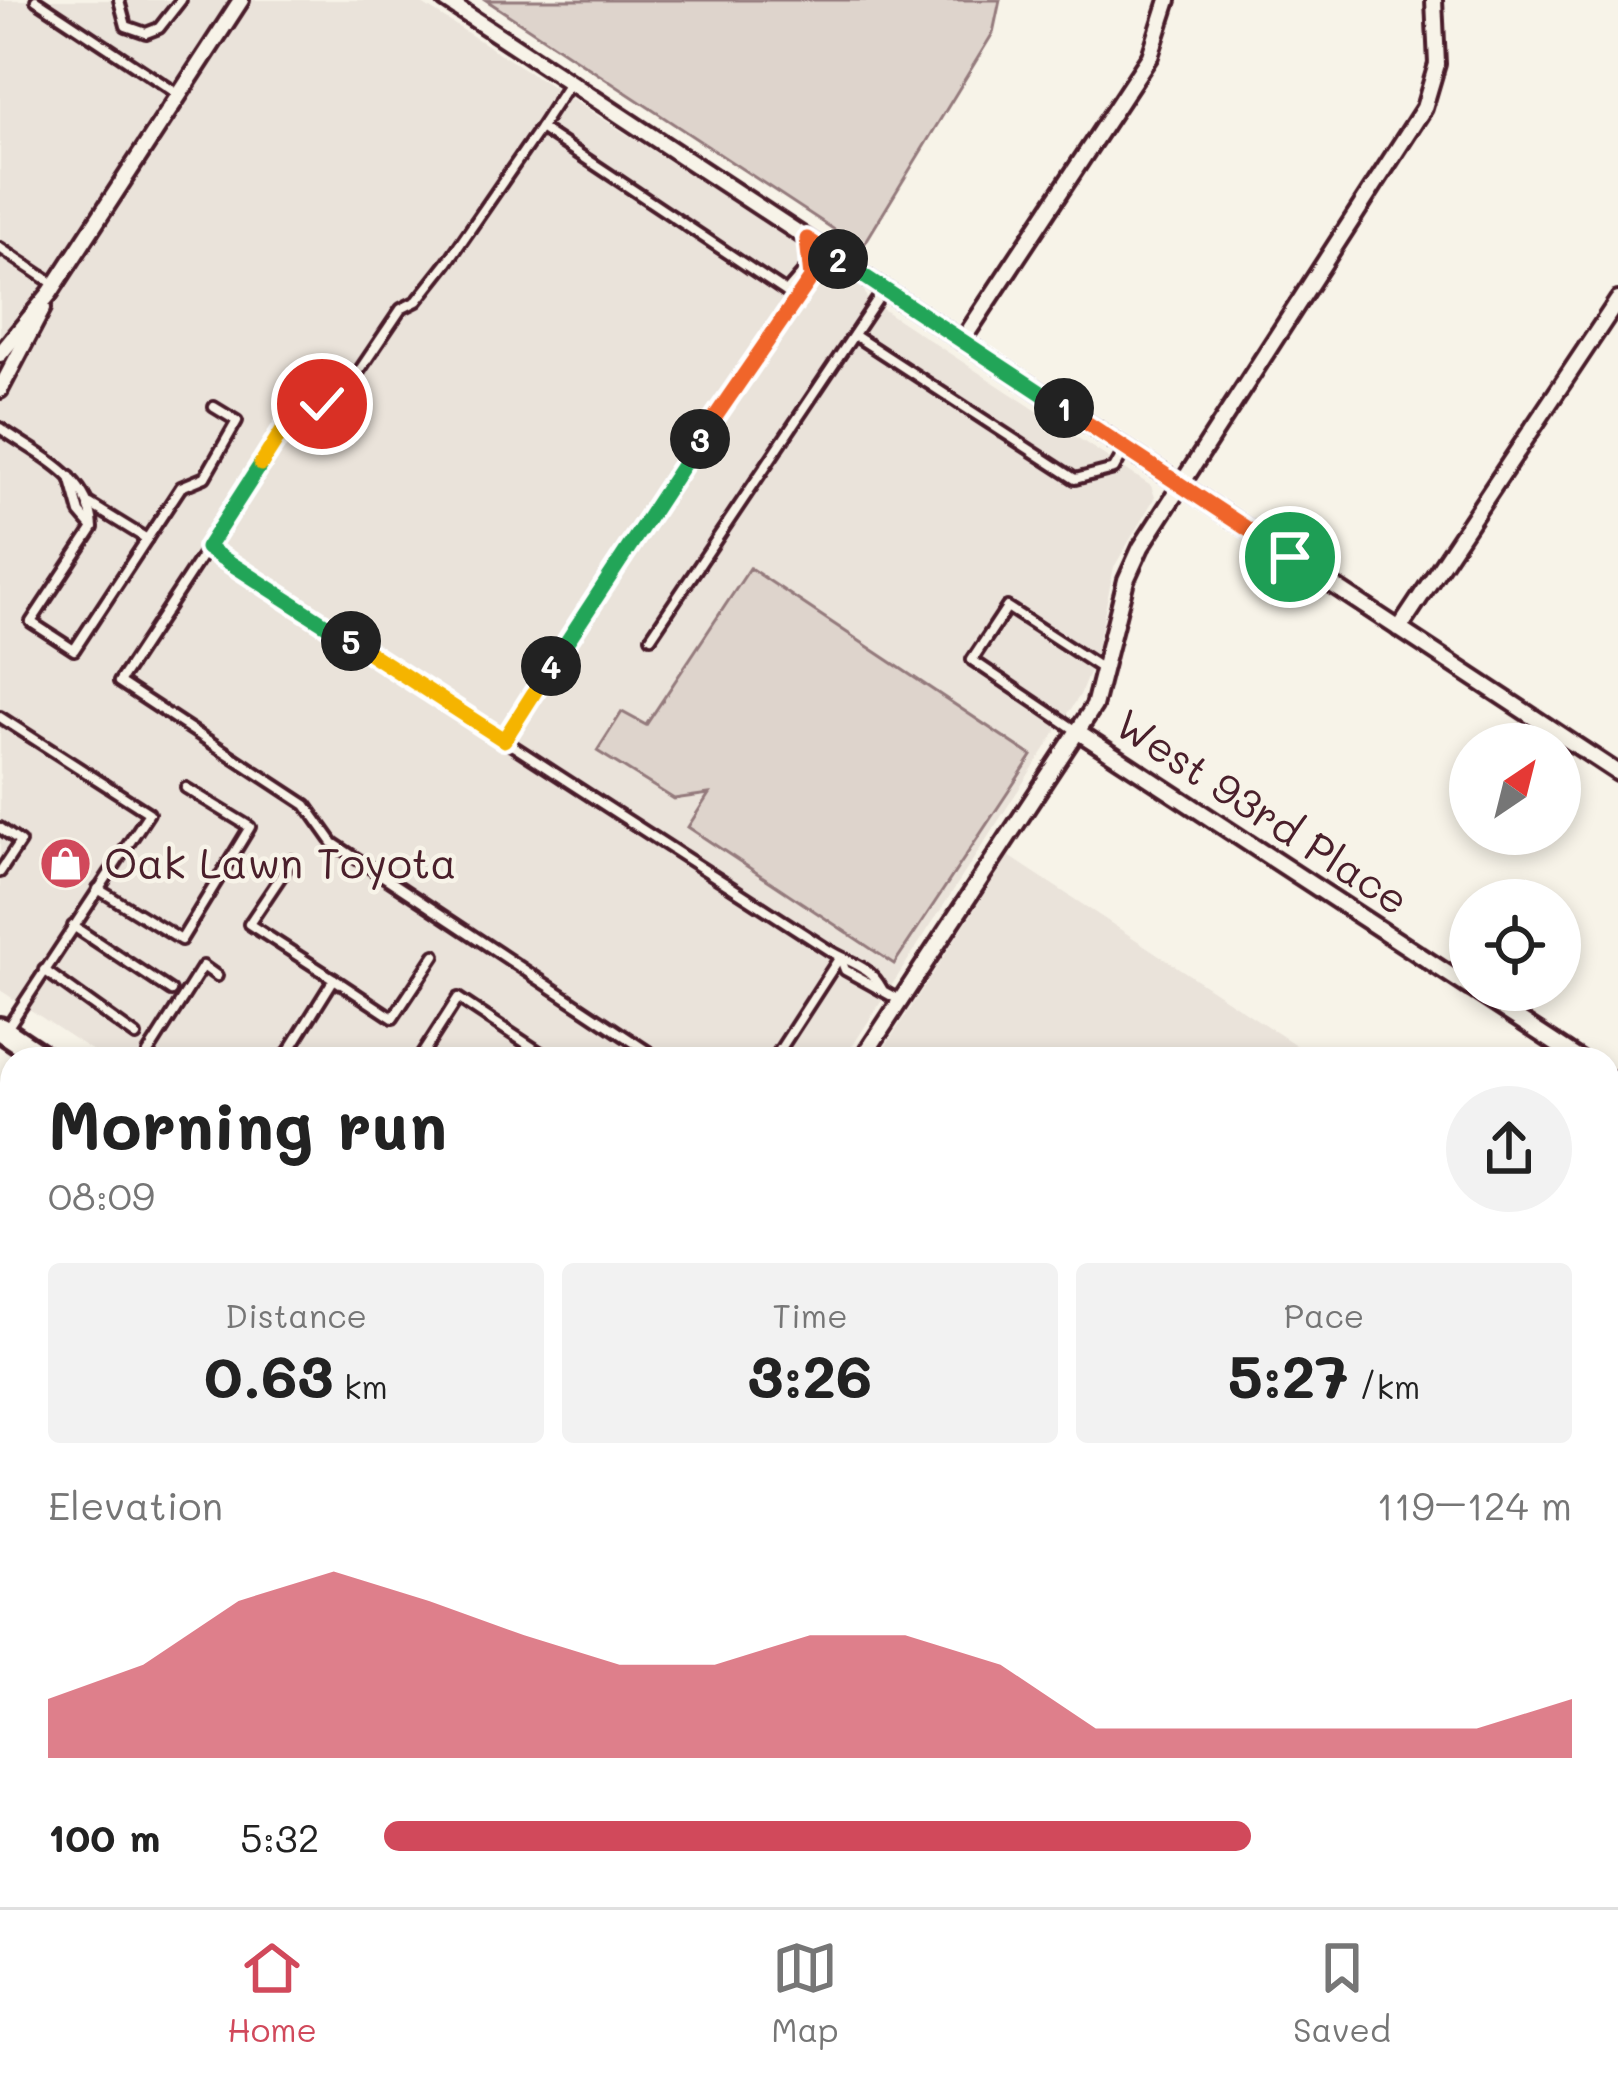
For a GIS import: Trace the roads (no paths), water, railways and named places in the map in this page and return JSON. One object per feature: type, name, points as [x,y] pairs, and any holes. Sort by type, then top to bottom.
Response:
[{"type":"street","points":[[0,354],[52,289],[242,0]]},
{"type":"street","points":[[445,0],[1618,773]]},
{"type":"street","points":[[962,341],[1150,56],[1168,0]]},
{"type":"street","points":[[870,1047],[1077,731],[1106,671],[1126,580],[1181,486],[1424,108],[1437,64],[1434,0]]},
{"type":"street","points":[[0,390],[52,289]]},
{"type":"street","points":[[1399,629],[1618,300]]},
{"type":"street","name":"West 93rd Place","points":[[1077,731],[1449,974]]},
{"type":"street","name":"West 93rd Place","points":[[1506,1011],[1561,1047]]},
{"type":"lane","points":[[36,0],[179,95]]},
{"type":"lane","points":[[119,0],[126,26],[146,33],[159,28],[181,0]]},
{"type":"lane","points":[[121,12],[131,0]]},
{"type":"lane","points":[[570,82],[447,263],[417,301],[401,309],[346,389],[294,412],[119,682],[306,805],[333,843],[640,1047]]},
{"type":"lane","points":[[540,128],[798,300]]},
{"type":"lane","points":[[504,740],[731,390],[798,300],[811,278],[807,239]]},
{"type":"lane","points":[[0,248],[52,289]]},
{"type":"lane","points":[[786,292],[812,262]]},
{"type":"lane","points":[[651,637],[884,290]]},
{"type":"lane","points":[[854,335],[1076,479],[1114,469],[1125,448]]},
{"type":"lane","points":[[0,428],[82,486],[89,503],[93,528],[31,622],[74,650],[181,487],[205,477],[237,421],[214,407]]},
{"type":"lane","points":[[70,477],[80,513],[93,528]]},
{"type":"lane","points":[[89,503],[147,539]]},
{"type":"lane","points":[[207,548],[840,957],[845,970],[900,1001]]},
{"type":"lane","points":[[1077,731],[972,660],[1007,607],[1106,671]]},
{"type":"lane","points":[[0,717],[149,812],[2,1031]]},
{"type":"lane","points":[[98,889],[181,940],[250,827],[186,788]]},
{"type":"lane","points":[[0,827],[20,842],[0,872]]},
{"type":"lane","points":[[292,860],[250,924],[393,1018],[435,955]]},
{"type":"lane","points":[[73,926],[170,992]]},
{"type":"lane","points":[[782,1047],[840,957]]},
{"type":"lane","points":[[156,1047],[203,966],[217,976]]},
{"type":"lane","points":[[44,970],[136,1036]]},
{"type":"lane","points":[[292,1047],[334,979]]},
{"type":"lane","points":[[427,1047],[458,998],[532,1047]]},
{"type":"place","name":"Oak Lawn Toyota","points":[[65,864]]}]
